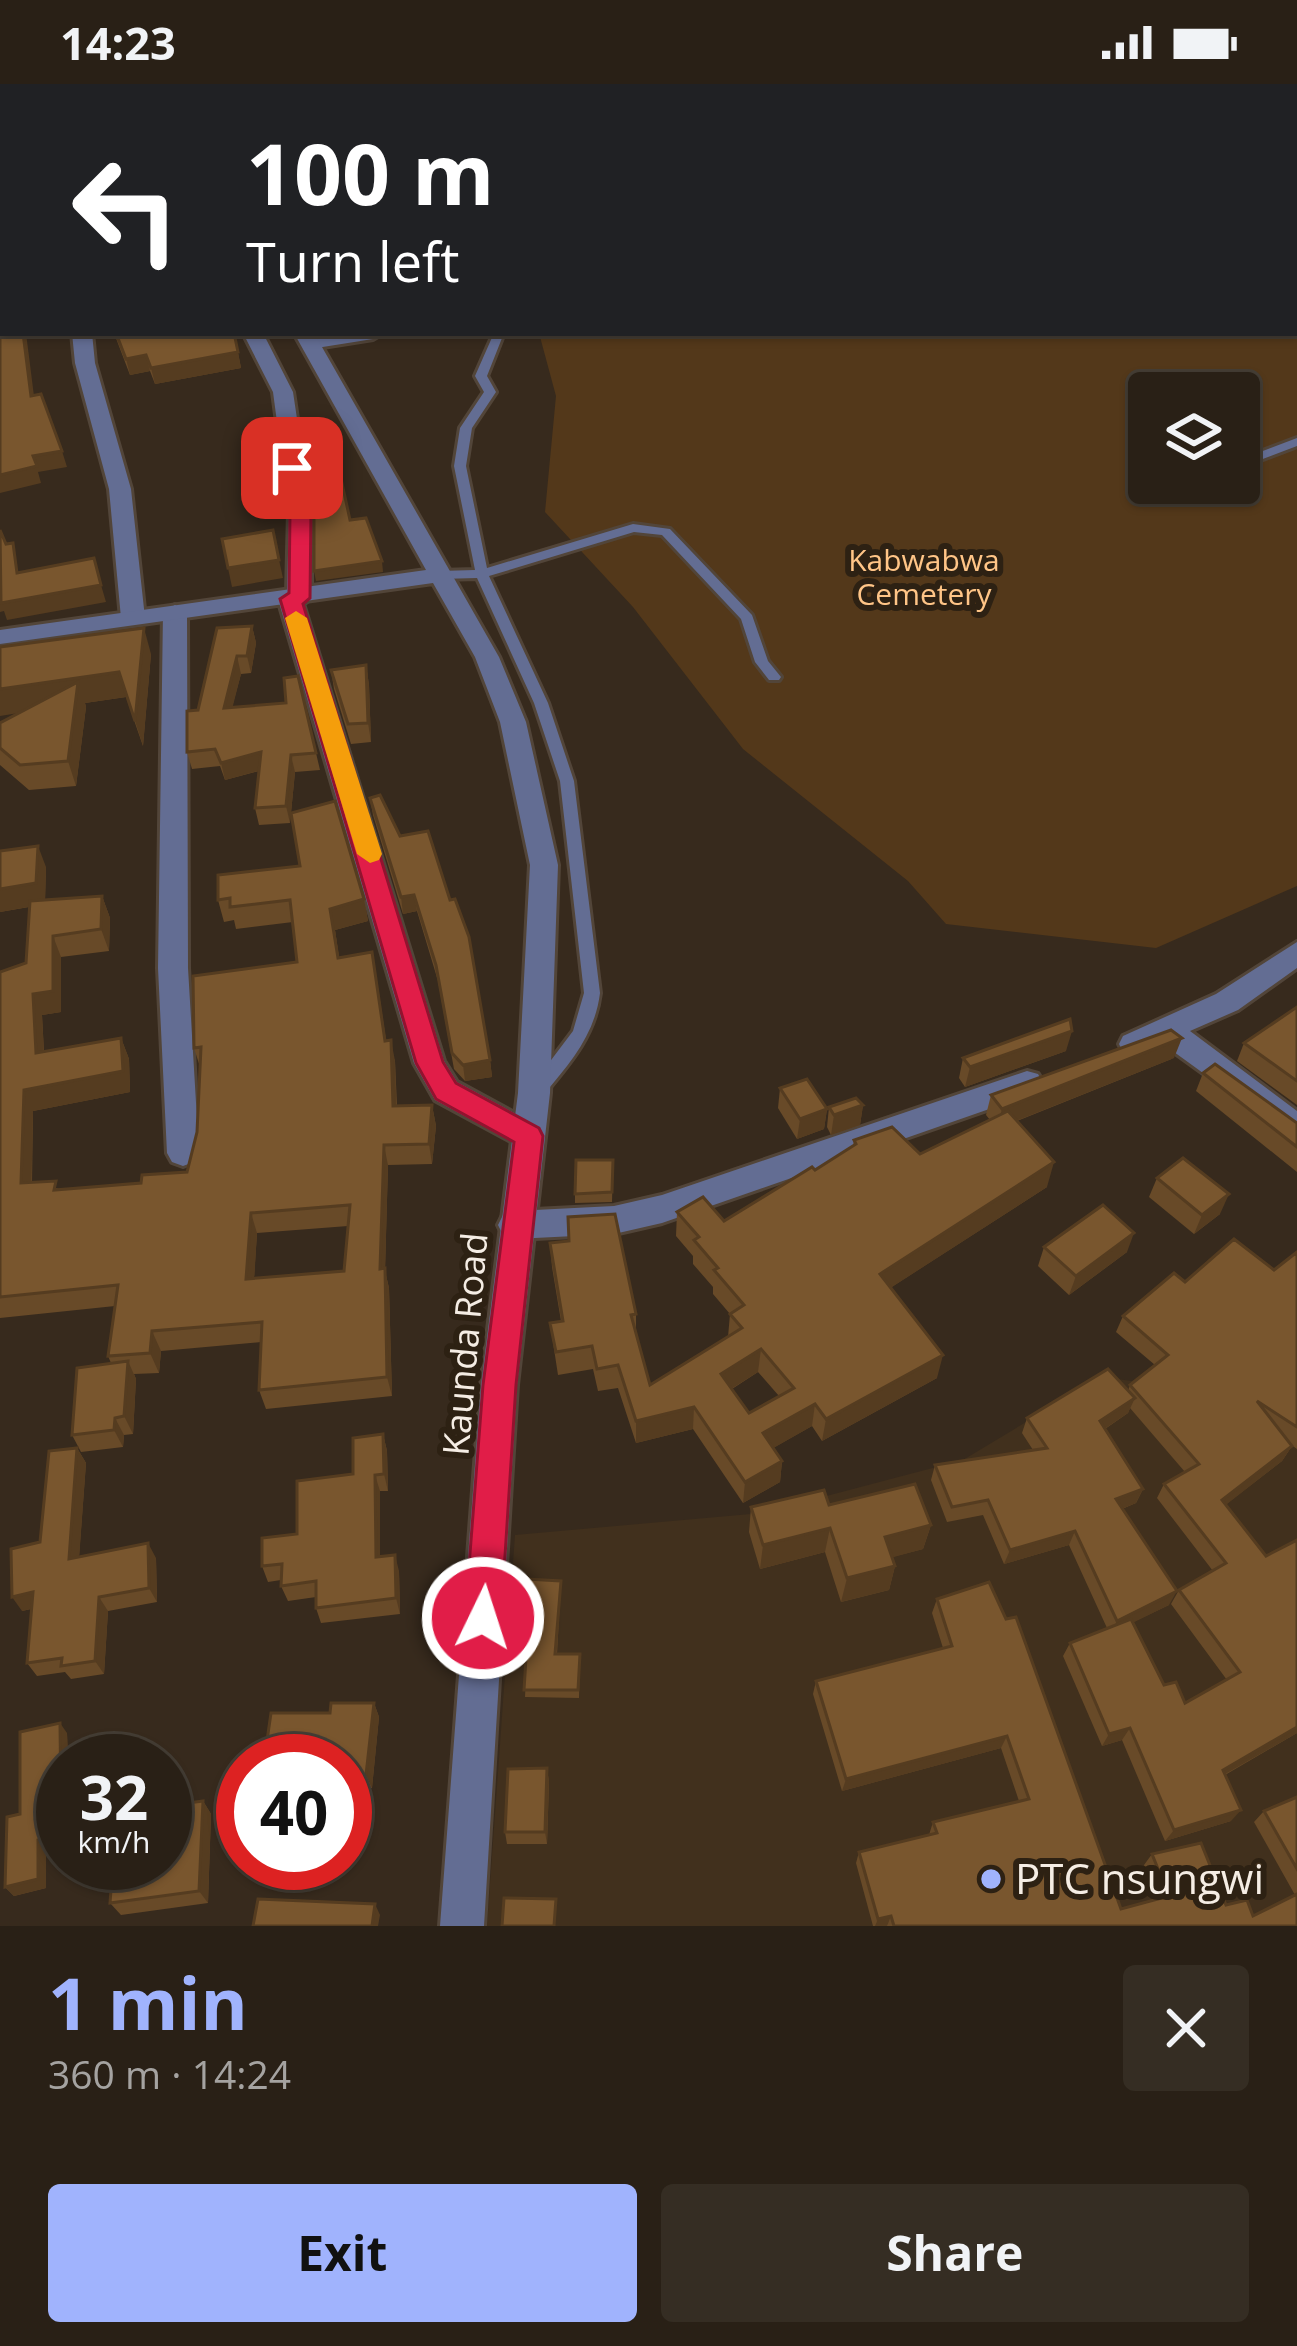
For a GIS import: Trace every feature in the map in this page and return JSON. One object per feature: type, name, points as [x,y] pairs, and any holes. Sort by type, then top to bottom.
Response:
[{"type":"street","points":[[82,336],[85,363],[120,489],[133,618]]},
{"type":"street","points":[[255,336],[283,392],[301,512],[295,598],[430,1063],[446,1091],[529,1136]]},
{"type":"street","name":"Kaunda Road","points":[[307,338],[487,657],[513,722],[544,865],[534,1093],[515,1225],[491,1486],[463,1926]]},
{"type":"street","points":[[0,637],[440,575]]},
{"type":"street","points":[[175,612],[173,968],[183,1153]]},
{"type":"street","points":[[1107,1053],[1168,1031],[1227,1002],[1297,953]]},
{"type":"street","points":[[1168,1031],[1297,1128]]},
{"type":"street","points":[[515,1225],[614,1220],[662,1209],[1065,1069]]},
{"type":"lane","points":[[499,336],[482,376],[490,392],[466,428],[460,466],[482,574],[541,703],[567,781],[592,993],[591,1016],[578,1041],[534,1093]]},
{"type":"lane","points":[[1260,456],[1297,442]]},
{"type":"lane","points":[[440,575],[482,574],[633,528],[653,527],[666,532],[747,617],[762,662],[774,676]]},
{"type":"shaded area","points":[[1297,1255],[1297,1926],[487,1926],[515,1535],[762,1513],[963,1460],[1101,1377],[1132,1381]]},
{"type":"green space","name":"Kabwabwa Cemetery","points":[[540,336],[1297,336],[1297,886],[1156,948],[946,924],[908,881],[743,749],[633,607],[545,512],[556,396]]},
{"type":"building","points":[[0,336],[23,336],[31,396],[41,394],[62,451],[33,456],[37,466],[0,475]]},
{"type":"building","points":[[117,336],[235,336],[238,352],[151,368],[146,355],[126,359]]},
{"type":"building","points":[[335,451],[350,520],[366,518],[382,561],[314,571],[314,502],[307,456]]},
{"type":"building","points":[[0,530],[6,544],[13,543],[17,573],[94,558],[101,585],[1,603]]},
{"type":"building","points":[[273,530],[279,560],[228,568],[222,539]]},
{"type":"building","points":[[252,626],[247,656],[237,656],[224,708],[286,703],[284,678],[298,676],[316,753],[291,755],[286,806],[255,808],[261,752],[221,763],[215,749],[187,752],[187,711],[198,710],[217,628]]},
{"type":"building","points":[[144,628],[135,721],[119,672],[0,689],[0,647]]},
{"type":"building","points":[[366,665],[368,723],[348,724],[331,670]]},
{"type":"building","points":[[78,682],[68,761],[20,765],[0,748],[0,723]]},
{"type":"building","points":[[380,795],[400,836],[428,831],[450,900],[455,899],[469,937],[490,1060],[463,1065],[452,1053],[436,965],[414,895],[401,897],[370,798]]},
{"type":"building","points":[[335,801],[364,899],[330,909],[338,958],[372,952],[385,1041],[391,1040],[393,1106],[432,1105],[429,1144],[384,1145],[380,1269],[385,1268],[387,1377],[259,1390],[262,1322],[152,1331],[150,1353],[108,1356],[118,1285],[0,1297],[0,972],[26,963],[30,901],[102,896],[101,929],[53,936],[53,991],[33,994],[36,1053],[121,1038],[123,1071],[24,1090],[21,1183],[56,1181],[54,1190],[141,1183],[142,1175],[187,1172],[197,1132],[201,1047],[194,1048],[193,976],[297,962],[290,900],[230,907],[230,898],[218,900],[218,875],[300,866],[291,813]],"holes":[[[350,1205],[344,1271],[246,1279],[251,1213]]]},
{"type":"building","points":[[38,846],[36,883],[0,889],[0,851]]},
{"type":"building","points":[[1297,1007],[1297,1081],[1244,1043]]},
{"type":"building","points":[[1070,1019],[1072,1031],[970,1067],[963,1058]]},
{"type":"building","points":[[1171,1030],[1182,1038],[1002,1109],[991,1095]]},
{"type":"building","points":[[1215,1064],[1297,1123],[1297,1147],[1203,1073]]},
{"type":"building","points":[[807,1079],[827,1109],[800,1119],[780,1088]]},
{"type":"building","points":[[856,1098],[863,1105],[834,1115],[829,1107]]},
{"type":"building","points":[[1008,1111],[1054,1162],[880,1274],[943,1355],[826,1419],[815,1404],[763,1433],[782,1461],[745,1482],[694,1407],[636,1421],[618,1365],[597,1369],[592,1346],[556,1352],[550,1323],[563,1321],[550,1243],[569,1241],[568,1217],[615,1214],[636,1314],[631,1315],[650,1385],[742,1328],[730,1314],[744,1305],[714,1270],[718,1268],[694,1240],[699,1237],[677,1212],[703,1197],[724,1221],[812,1167],[815,1170],[856,1144],[854,1140],[892,1127],[920,1154]],"holes":[[[761,1349],[794,1388],[749,1413],[721,1374]]]},
{"type":"building","points":[[1183,1158],[1229,1194],[1202,1215],[1157,1178]]},
{"type":"building","points":[[576,1160],[613,1160],[612,1192],[575,1194]]},
{"type":"building","points":[[1103,1205],[1134,1233],[1076,1276],[1044,1247]]},
{"type":"building","points":[[1234,1239],[1274,1270],[1297,1252],[1297,1427],[1257,1401],[1292,1446],[1222,1500],[1266,1556],[1297,1540],[1297,1727],[1223,1770],[1241,1810],[1174,1830],[1130,1728],[1109,1734],[1070,1643],[1131,1619],[1164,1685],[1176,1682],[1185,1703],[1240,1672],[1179,1590],[1226,1563],[1164,1484],[1199,1464],[1130,1385],[1168,1355],[1123,1316],[1174,1273],[1185,1282]]},
{"type":"building","points":[[128,1361],[124,1416],[115,1418],[114,1430],[72,1435],[77,1368]]},
{"type":"building","points":[[1108,1369],[1135,1398],[1100,1421],[1143,1489],[1116,1499],[1177,1591],[1117,1621],[1075,1531],[1010,1550],[988,1500],[952,1507],[935,1465],[1047,1448],[1027,1418]]},
{"type":"building","points":[[383,1434],[384,1474],[375,1475],[376,1557],[395,1555],[396,1598],[316,1608],[316,1581],[281,1586],[282,1564],[262,1566],[262,1538],[297,1534],[297,1481],[353,1474],[353,1438]]},
{"type":"building","points":[[77,1448],[69,1559],[148,1543],[149,1588],[99,1597],[95,1661],[61,1666],[62,1658],[27,1663],[33,1592],[12,1597],[11,1549],[40,1542],[49,1451]]},
{"type":"building","points":[[915,1484],[931,1525],[885,1537],[895,1566],[847,1578],[830,1528],[763,1545],[751,1507],[824,1490],[829,1505]]},
{"type":"building","points":[[526,1579],[561,1581],[555,1654],[580,1654],[578,1690],[524,1690]]},
{"type":"building","points":[[989,1582],[1006,1619],[1016,1617],[1121,1909],[1169,1896],[1152,1854],[1201,1843],[1226,1905],[1247,1900],[1253,1916],[1297,1894],[1297,1926],[894,1926],[891,1916],[878,1919],[859,1852],[937,1833],[933,1822],[1029,1799],[1007,1736],[846,1779],[816,1681],[952,1646],[937,1599]]},
{"type":"building","points":[[331,1703],[374,1703],[371,1734],[268,1734],[271,1713],[330,1713]]},
{"type":"building","points":[[60,1723],[60,1734],[36,1734],[36,1879],[5,1887],[7,1817],[20,1814],[20,1732]]},
{"type":"building","points":[[547,1768],[545,1832],[505,1832],[508,1769]]},
{"type":"building","points":[[1297,1797],[1297,1869],[1264,1811]]},
{"type":"building","points":[[203,1801],[199,1891],[110,1903],[111,1890],[192,1890],[192,1802]]},
{"type":"building","points":[[504,1898],[556,1899],[554,1926],[502,1926]]},
{"type":"building","points":[[258,1899],[375,1904],[372,1926],[253,1926]]},
{"type":"slow traffic","points":[[296,618],[370,854]]},
{"type":"place","name":"PTC nsungwi","points":[[991,1879]]},
{"type":"route","points":[[292,468],[301,512],[299,598],[290,599],[430,1063],[446,1091],[529,1136],[499,1385],[483,1618]]}]
